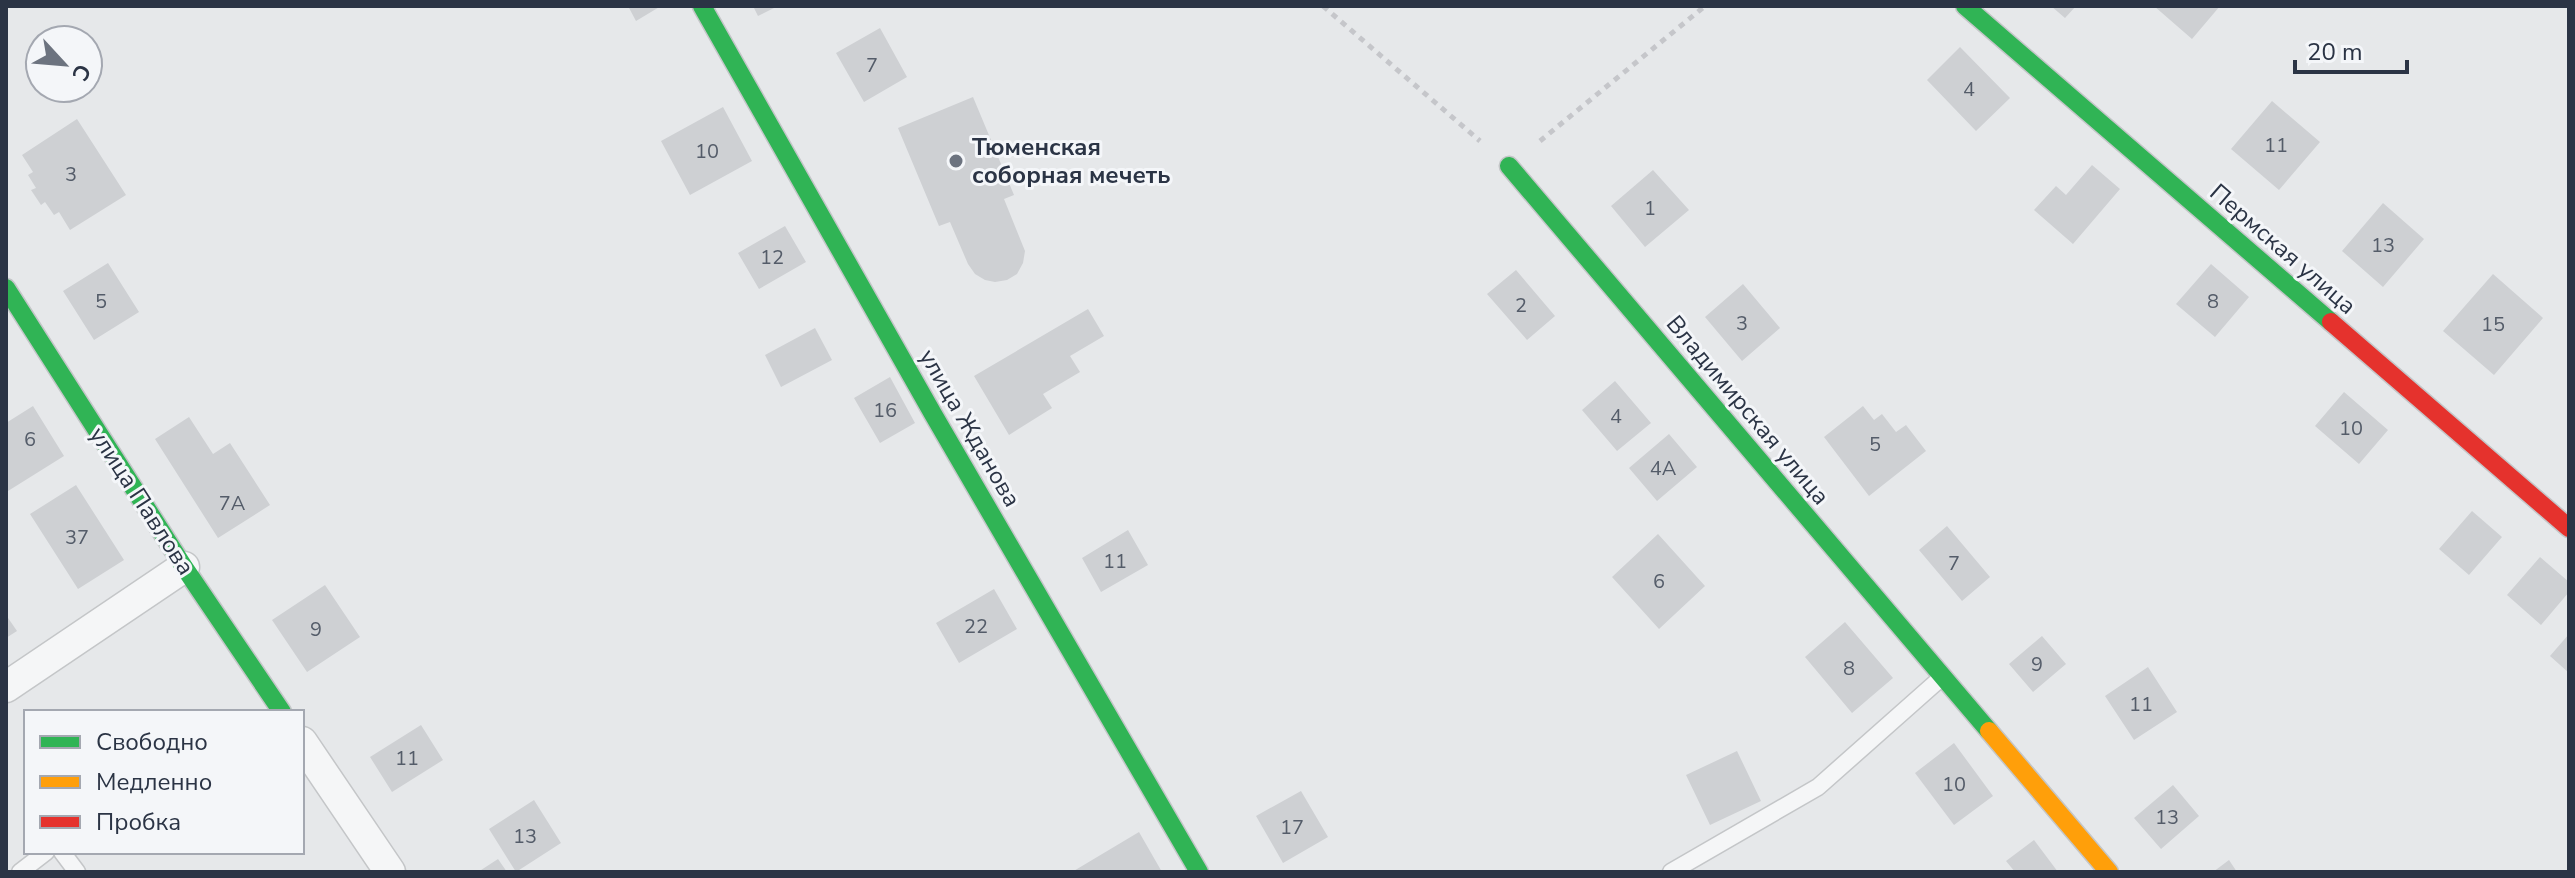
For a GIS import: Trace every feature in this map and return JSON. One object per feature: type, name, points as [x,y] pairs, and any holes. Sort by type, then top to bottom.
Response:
[{"type":"street","name":"улица Жданова","points":[[702,6],[1199,872]]},
{"type":"street","name":"Пермская улица","points":[[1965,6],[2569,528]]},
{"type":"street","name":"Владимирская улица","points":[[1509,166],[2109,872]]},
{"type":"street","name":"улица Павлова","points":[[6,288],[184,567],[281,710]]},
{"type":"street","points":[[6,687],[184,567]]},
{"type":"street","points":[[304,745],[390,872]]},
{"type":"lane","points":[[1671,872],[1818,787],[1943,677]]},
{"type":"lane","points":[[20,872],[43,854]]},
{"type":"lane","points":[[64,854],[77,872]]},
{"type":"path","points":[[1323,6],[1509,166],[1705,6]]},
{"type":"building","points":[[628,6],[661,6],[636,21]]},
{"type":"building","points":[[753,6],[778,6],[758,16]]},
{"type":"building","points":[[2051,6],[2076,6],[2065,18]]},
{"type":"building","points":[[2154,6],[2220,6],[2192,39]]},
{"type":"building","points":[[880,28],[907,77],[864,102],[836,53]]},
{"type":"building","points":[[1960,47],[2010,98],[1976,131],[1927,80]]},
{"type":"building","name":"Тюменская соборная мечеть","points":[[973,97],[1014,195],[1004,199],[1025,251],[1017,274],[995,282],[975,274],[950,222],[939,226],[898,128]]},
{"type":"building","points":[[2272,101],[2320,142],[2279,190],[2231,149]]},
{"type":"building","points":[[723,107],[752,161],[690,195],[661,141]]},
{"type":"building","points":[[77,119],[126,195],[70,230],[59,212],[54,215],[45,202],[41,205],[31,190],[36,188],[28,175],[33,172],[22,155]]},
{"type":"building","points":[[2092,165],[2120,189],[2073,244],[2034,210],[2056,186],[2066,195]]},
{"type":"building","points":[[1653,170],[1689,210],[1645,247],[1611,206]]},
{"type":"building","points":[[2383,203],[2424,239],[2383,287],[2342,251]]},
{"type":"building","points":[[785,226],[806,262],[759,289],[738,253]]},
{"type":"building","points":[[108,263],[139,312],[94,340],[63,291]]},
{"type":"building","points":[[2211,264],[2249,297],[2215,337],[2176,304]]},
{"type":"building","points":[[1516,270],[1555,316],[1527,340],[1487,294]]},
{"type":"building","points":[[2493,274],[2543,318],[2494,375],[2443,331]]},
{"type":"building","points":[[1743,284],[1780,328],[1742,361],[1705,317]]},
{"type":"building","points":[[1088,309],[1104,336],[1070,356],[1080,372],[1043,394],[1052,408],[1009,435],[974,376]]},
{"type":"building","points":[[815,328],[832,360],[781,387],[765,355]]},
{"type":"building","points":[[890,377],[915,423],[880,443],[854,398]]},
{"type":"building","points":[[1615,381],[1651,423],[1617,451],[1582,410]]},
{"type":"building","points":[[2344,392],[2388,430],[2359,464],[2315,426]]},
{"type":"building","points":[[33,406],[64,456],[8,491],[6,423]]},
{"type":"building","points":[[1863,406],[1874,420],[1882,414],[1896,432],[1906,425],[1926,451],[1869,496],[1824,437]]},
{"type":"building","points":[[189,417],[213,454],[230,443],[270,505],[218,538],[155,439]]},
{"type":"building","points":[[1669,434],[1697,467],[1657,501],[1629,468]]},
{"type":"building","points":[[76,485],[124,560],[78,589],[30,514]]},
{"type":"building","points":[[2472,511],[2502,537],[2469,575],[2439,549]]},
{"type":"building","points":[[1947,526],[1990,577],[1962,601],[1919,550]]},
{"type":"building","points":[[1128,530],[1148,565],[1101,592],[1082,558]]},
{"type":"building","points":[[1658,534],[1705,586],[1659,629],[1612,577]]},
{"type":"building","points":[[2540,557],[2569,582],[2569,592],[2541,625],[2507,595]]},
{"type":"building","points":[[325,585],[360,637],[307,672],[272,620]]},
{"type":"building","points":[[994,589],[1017,629],[959,663],[936,623]]},
{"type":"building","points":[[6,615],[17,631],[6,638]]},
{"type":"building","points":[[1845,622],[1893,678],[1852,713],[1805,657]]},
{"type":"building","points":[[2569,634],[2569,673],[2550,656]]},
{"type":"building","points":[[2042,636],[2066,664],[2033,692],[2009,664]]},
{"type":"building","points":[[2148,667],[2177,712],[2134,740],[2105,696]]},
{"type":"building","points":[[421,725],[443,760],[392,792],[370,757]]},
{"type":"building","points":[[1954,743],[1993,796],[1954,825],[1915,773]]},
{"type":"building","points":[[1737,751],[1761,801],[1710,825],[1686,775]]},
{"type":"building","points":[[2173,785],[2199,816],[2161,849],[2134,818]]},
{"type":"building","points":[[1301,791],[1328,837],[1283,863],[1256,816]]},
{"type":"building","points":[[534,800],[561,843],[516,872],[489,829]]},
{"type":"building","points":[[1139,832],[1162,872],[1072,872]]},
{"type":"building","points":[[2034,840],[2058,872],[2015,872],[2006,861]]},
{"type":"building","points":[[498,859],[507,872],[478,872]]},
{"type":"building","points":[[2229,860],[2237,872],[2213,872]]},
{"type":"traffic: fast","points":[[702,6],[933,414],[1199,872]]},
{"type":"traffic: fast","points":[[1965,6],[2331,322]]},
{"type":"traffic: fast","points":[[1509,166],[1989,731]]},
{"type":"traffic: fast","points":[[6,288],[184,567],[281,710]]},
{"type":"traffic: slow","points":[[1989,731],[2109,872]]},
{"type":"traffic: jam","points":[[2331,322],[2569,528]]},
{"type":"place","name":"Тюменская соборная мечеть","points":[[956,161]]}]
